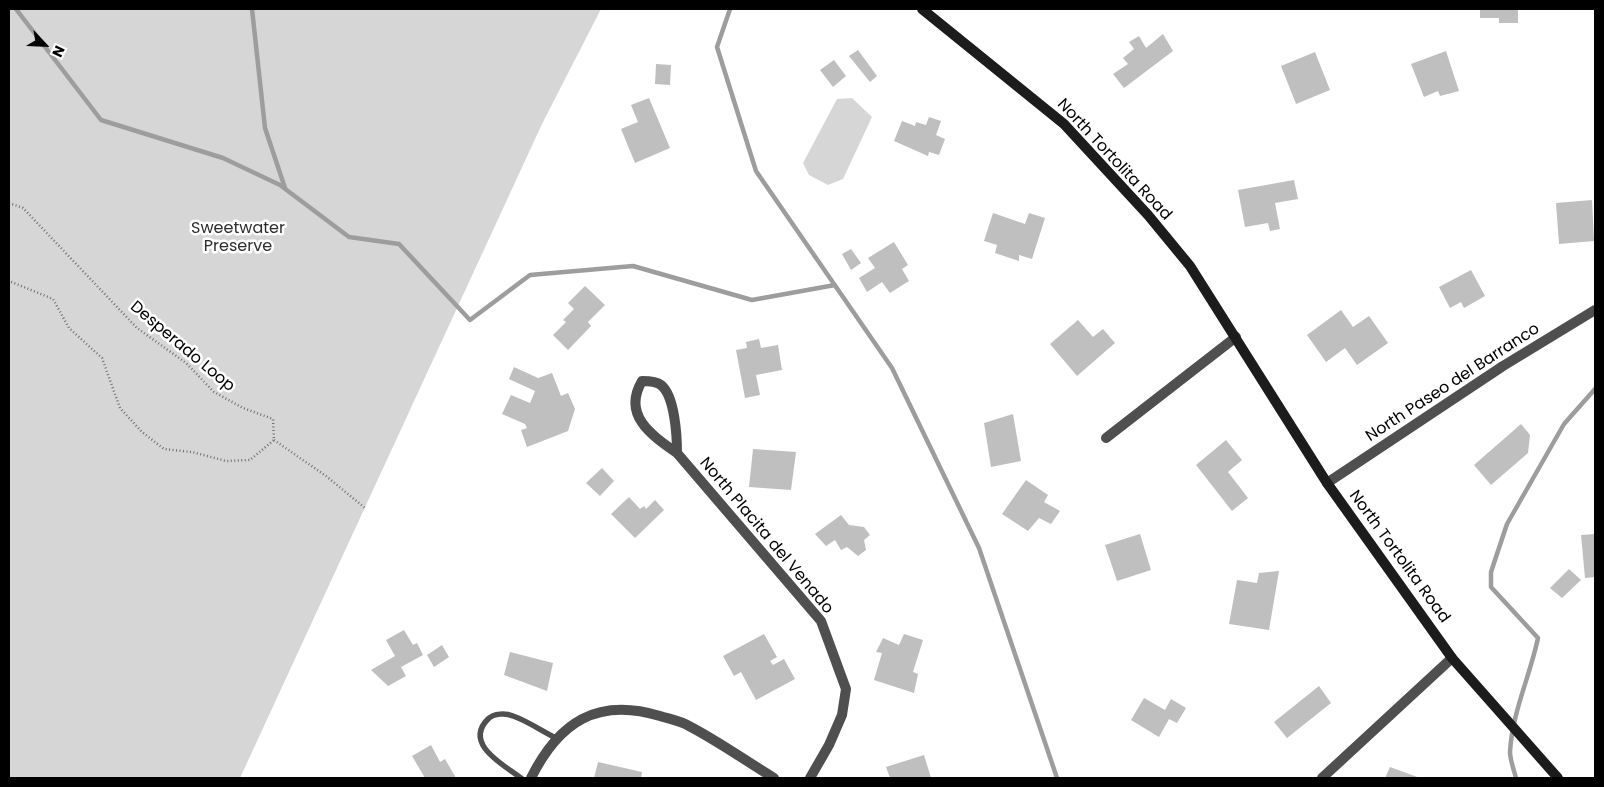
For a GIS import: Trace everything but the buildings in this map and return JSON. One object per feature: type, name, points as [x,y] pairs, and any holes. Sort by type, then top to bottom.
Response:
[{"type":"street","name":"North Tortolita Road","points":[[928,10],[1064,124],[1148,215],[1190,266],[1327,482],[1452,658],[1558,778]]},
{"type":"street","name":"North Paseo del Barranco","points":[[1327,482],[1503,366],[1595,310]]},
{"type":"street","points":[[1106,438],[1236,337]]},
{"type":"street","name":"North Placita del Venado","points":[[677,453],[677,433],[670,400],[662,385],[652,381],[642,381],[636,392],[634,404],[637,417],[662,442],[677,453],[815,614],[825,630],[846,689],[842,715],[829,745],[810,778]]},
{"type":"street","points":[[1322,778],[1452,658]]},
{"type":"street","points":[[530,778],[540,760],[570,724],[609,709],[640,710],[688,725],[774,778]]},
{"type":"lane","points":[[521,778],[488,754],[480,741],[481,731],[488,719],[496,714],[512,715],[558,739]]},
{"type":"path","name":"Desperado Loop","points":[[9,202],[23,208],[137,328],[186,363],[214,392],[243,408],[273,419],[274,440]]},
{"type":"path","points":[[9,281],[53,299],[69,328],[102,358],[120,408],[142,432],[164,448],[192,452],[226,461],[250,460],[274,440],[326,476],[365,508]]},
{"type":"green space","name":"Sweetwater Preserve","points":[[9,9],[601,9],[542,124],[240,778],[9,778]]},
{"type":"green space","points":[[852,98],[872,117],[843,179],[828,185],[809,175],[803,163],[837,99]]},
{"type":"waterway","points":[[16,9],[101,120],[223,158],[280,185],[349,237],[399,244],[470,320],[530,275],[633,266],[752,300],[835,285]]},
{"type":"waterway","points":[[252,9],[265,128],[285,188]]},
{"type":"waterway","points":[[730,9],[717,47],[756,171],[892,368],[979,548],[1057,778]]},
{"type":"waterway","points":[[1516,778],[1510,755],[1511,737],[1538,638],[1491,587],[1491,572],[1507,524],[1564,424],[1595,389]]}]
